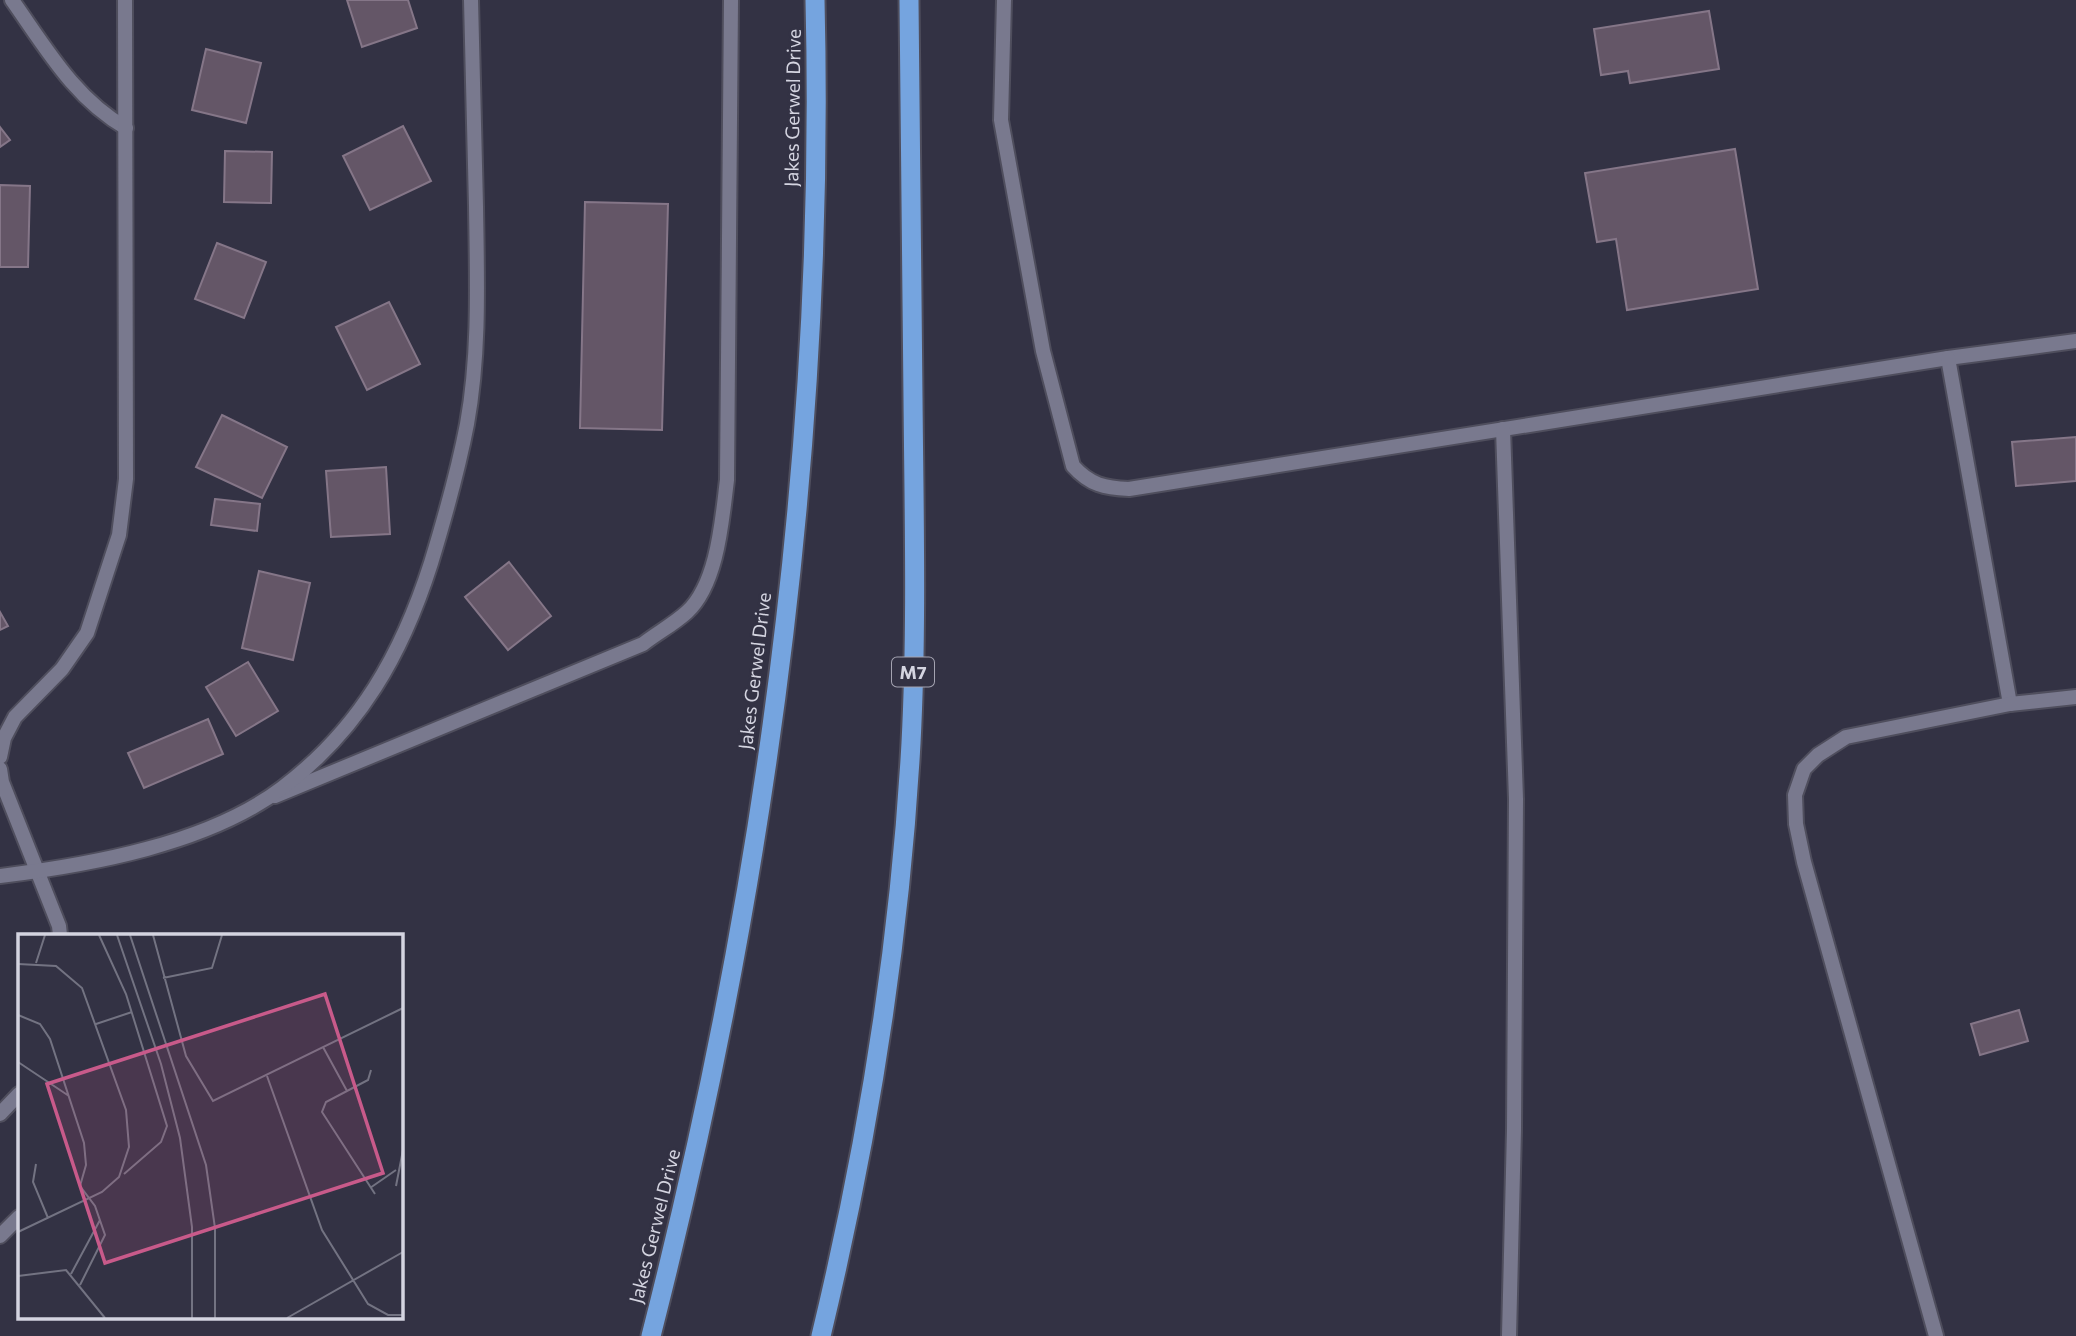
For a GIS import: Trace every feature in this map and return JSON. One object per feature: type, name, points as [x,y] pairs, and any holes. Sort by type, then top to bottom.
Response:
[{"type":"highway","name":"Jakes Gerwel Drive","points":[[651,1336],[698,1141],[727,996],[760,802],[780,654],[798,482],[808,335],[815,137],[815,0]]},
{"type":"highway","name":"M7","points":[[821,1336],[853,1192],[876,1068],[895,931],[909,768],[915,554],[909,0]]},
{"type":"street","points":[[12,0],[82,96],[100,113],[126,128]]},
{"type":"street","points":[[0,757],[4,738],[15,717],[62,669],[87,633],[119,536],[126,479],[125,0]]},
{"type":"street","points":[[257,804],[282,788],[340,737],[385,675],[416,608],[444,520],[467,423],[475,348],[477,258],[471,0]]},
{"type":"street","points":[[0,876],[37,872],[138,852],[204,829],[257,804],[643,644],[688,611],[706,580],[719,544],[727,480],[732,0]]},
{"type":"street","points":[[1003,0],[1001,120],[1017,217],[1065,444],[1073,466],[1083,477],[1101,488],[1129,489],[1948,358],[2076,341]]},
{"type":"street","points":[[1948,358],[2010,704]]},
{"type":"street","points":[[1503,429],[1516,799],[1514,1130],[1509,1336]]},
{"type":"street","points":[[1936,1336],[1804,862],[1796,824],[1795,795],[1804,769],[1818,755],[1846,737],[2010,704],[2076,697]]},
{"type":"street","points":[[0,769],[60,934]]},
{"type":"street","points":[[0,1114],[18,1095]]},
{"type":"street","points":[[0,1236],[18,1218]]},
{"type":"building","points":[[347,0],[408,0],[417,28],[362,47]]},
{"type":"building","points":[[1709,11],[1719,69],[1630,83],[1628,71],[1601,75],[1594,29]]},
{"type":"building","points":[[206,49],[261,63],[246,123],[192,110]]},
{"type":"building","points":[[403,126],[431,181],[370,210],[343,156]]},
{"type":"building","points":[[0,127],[10,140],[0,147]]},
{"type":"building","points":[[1735,149],[1758,289],[1627,310],[1616,239],[1597,242],[1585,173]]},
{"type":"building","points":[[225,151],[272,152],[271,203],[224,202]]},
{"type":"building","points":[[0,185],[30,186],[28,267],[0,267]]},
{"type":"building","points":[[585,202],[668,204],[662,430],[580,428]]},
{"type":"building","points":[[217,243],[266,262],[244,318],[195,299]]},
{"type":"building","points":[[389,302],[420,364],[367,390],[336,327]]},
{"type":"building","points":[[222,415],[287,447],[262,498],[196,467]]},
{"type":"building","points":[[2076,437],[2076,481],[2016,486],[2012,442]]},
{"type":"building","points":[[386,467],[390,534],[331,537],[326,471]]},
{"type":"building","points":[[215,499],[260,504],[257,531],[211,525]]},
{"type":"building","points":[[509,562],[551,616],[508,650],[465,597]]},
{"type":"building","points":[[259,571],[310,583],[293,660],[242,648]]},
{"type":"building","points":[[0,612],[8,626],[0,630]]},
{"type":"building","points":[[248,662],[278,711],[236,736],[206,687]]},
{"type":"building","points":[[208,719],[223,754],[144,788],[128,753]]},
{"type":"building","points":[[2019,1010],[2028,1041],[1980,1055],[1971,1024]]}]
